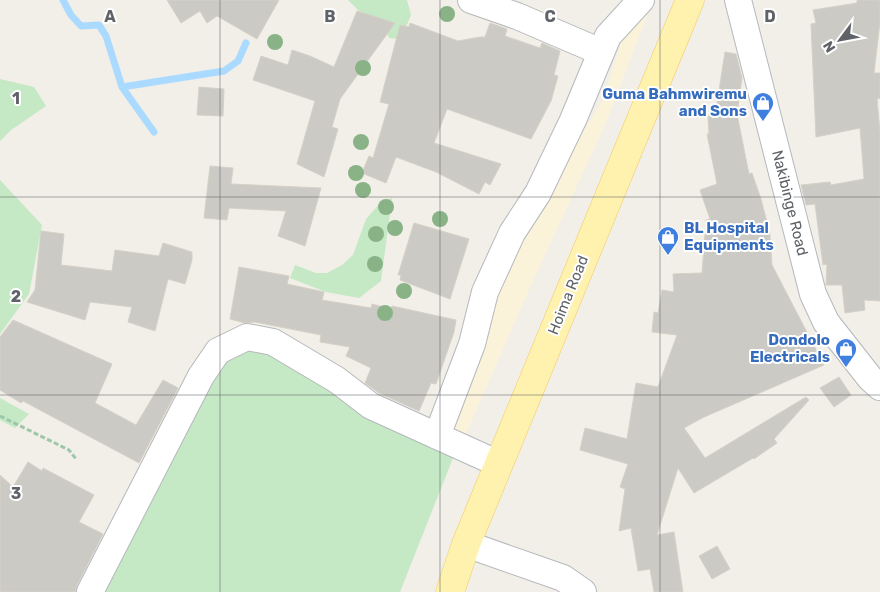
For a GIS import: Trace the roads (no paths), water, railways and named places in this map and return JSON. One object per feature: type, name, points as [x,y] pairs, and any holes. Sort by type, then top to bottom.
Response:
[{"type":"main road","name":"Hoima Road","points":[[450,592],[466,544],[690,0]]},
{"type":"street","points":[[470,0],[517,16],[601,52]]},
{"type":"street","points":[[437,436],[472,344],[485,292],[512,233],[538,193],[573,120],[608,36],[640,0]]},
{"type":"street","name":"Nakibinge Road","points":[[738,0],[813,294],[826,322],[877,376]]},
{"type":"street","points":[[90,592],[202,376],[218,350],[247,337],[273,342],[337,380],[371,406],[499,464]]},
{"type":"street","points":[[466,544],[550,584],[563,578],[583,592]]},
{"type":"waterway","points":[[63,0],[71,15],[81,26],[99,25],[106,36],[122,87],[154,132]]},
{"type":"waterway","points":[[122,87],[224,71],[238,61],[246,43]]},
{"type":"place","name":"Guma Bahmwiremu and Sons","points":[[763,122]]},
{"type":"place","name":"BL Hospital Equipments","points":[[668,256]]},
{"type":"place","name":"Dondolo Electricals","points":[[846,368]]}]
